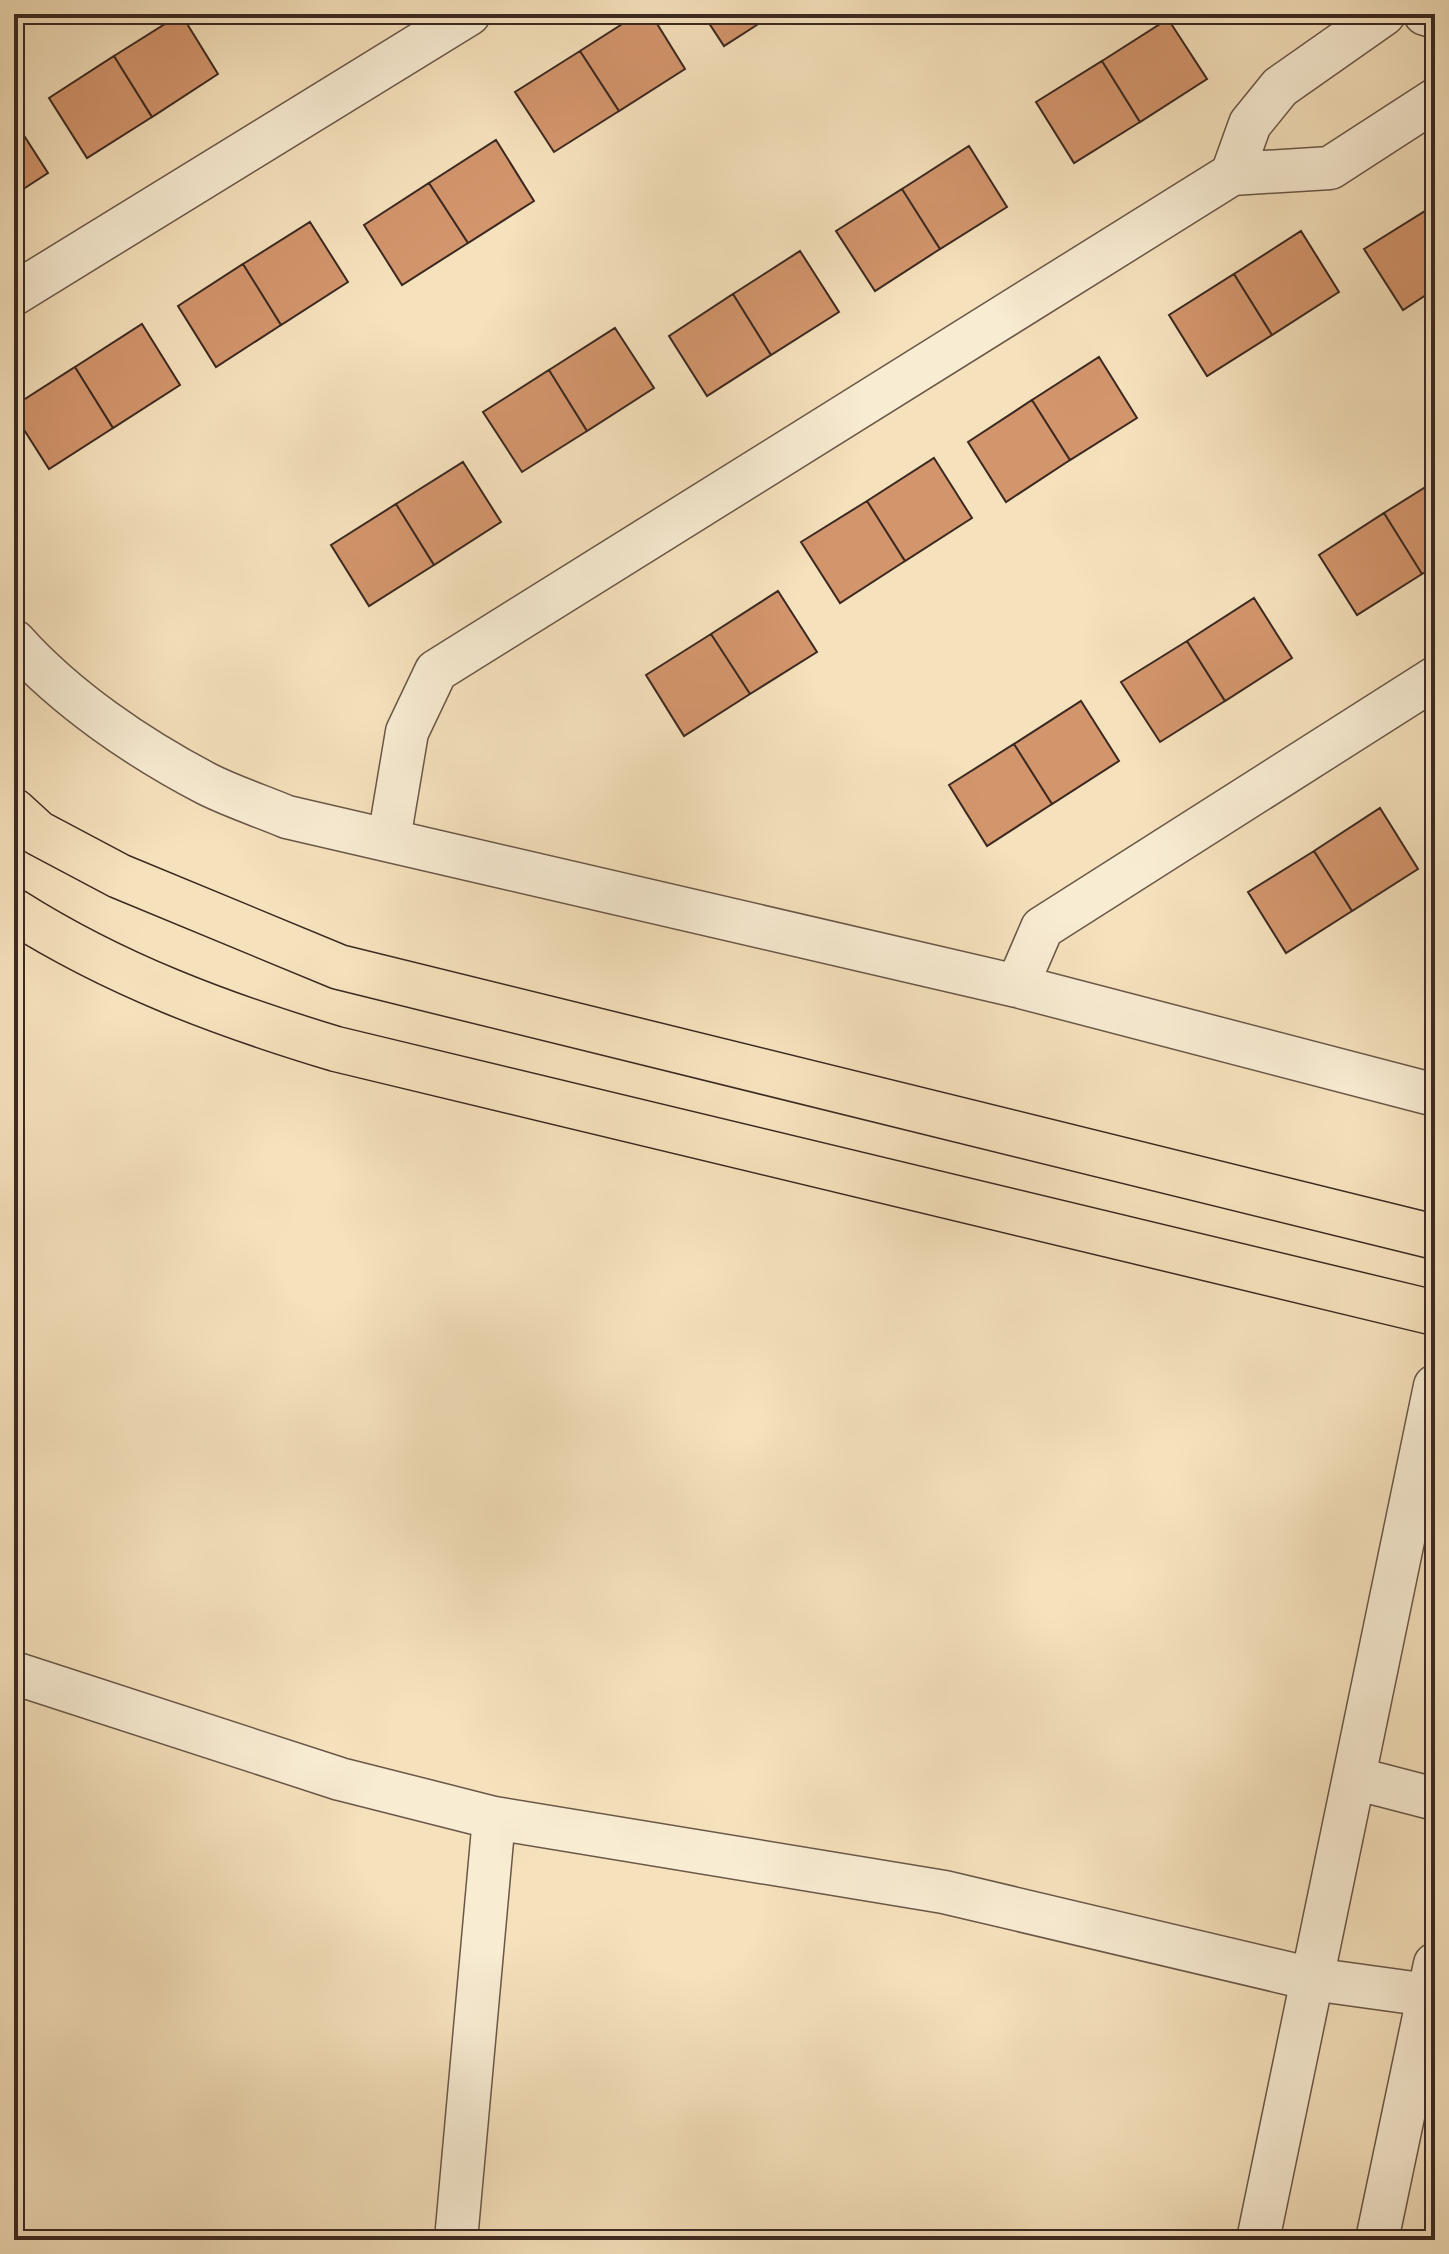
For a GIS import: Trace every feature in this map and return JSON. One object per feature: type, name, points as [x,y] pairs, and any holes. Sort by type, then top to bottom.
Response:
[{"type":"main road","points":[[14,811],[38,833],[119,876],[339,967],[1435,1237]]},
{"type":"main road","points":[[14,911],[63,942],[141,981],[240,1020],[336,1049],[1435,1313]]},
{"type":"street","points":[[14,294],[469,14]]},
{"type":"street","points":[[1232,174],[1250,124],[1280,87],[1384,14]]},
{"type":"street","points":[[1425,14],[1435,17]]},
{"type":"street","points":[[389,839],[407,732],[436,671],[1232,174],[1330,168],[1435,100]]},
{"type":"street","points":[[14,641],[44,675],[119,728],[208,784],[287,817],[1017,986],[1435,1095]]},
{"type":"street","points":[[1017,986],[1042,928],[1435,678]]},
{"type":"street","points":[[1258,2240],[1435,1386]]},
{"type":"street","points":[[14,1673],[340,1779],[494,1818],[944,1892],[1312,1979],[1432,1980],[1377,2240]]},
{"type":"street","points":[[1354,1778],[1435,1799]]},
{"type":"street","points":[[456,2240],[494,1818]]},
{"type":"building","points":[[181,14],[218,74],[152,117],[114,56]]},
{"type":"building","points":[[638,14],[651,14],[685,69],[619,111],[580,51]]},
{"type":"building","points":[[703,14],[774,14],[724,46]]},
{"type":"building","points":[[1168,19],[1207,79],[1140,122],[1102,61]]},
{"type":"building","points":[[580,51],[619,111],[554,152],[515,92]]},
{"type":"building","points":[[114,56],[152,117],[87,158],[49,98]]},
{"type":"building","points":[[1102,61],[1140,122],[1074,163],[1036,102]]},
{"type":"building","points":[[14,120],[48,173],[14,195]]},
{"type":"building","points":[[496,140],[534,201],[468,243],[429,183]]},
{"type":"building","points":[[969,146],[1007,207],[940,249],[902,189]]},
{"type":"building","points":[[429,183],[468,243],[402,285],[364,225]]},
{"type":"building","points":[[902,189],[940,249],[875,291],[836,231]]},
{"type":"building","points":[[1430,208],[1435,216],[1435,289],[1403,310],[1364,249]]},
{"type":"building","points":[[310,222],[348,282],[281,325],[243,264]]},
{"type":"building","points":[[1301,231],[1339,292],[1272,335],[1234,274]]},
{"type":"building","points":[[800,251],[839,312],[771,355],[733,294]]},
{"type":"building","points":[[243,264],[281,325],[216,367],[178,306]]},
{"type":"building","points":[[1234,274],[1272,335],[1207,376],[1169,315]]},
{"type":"building","points":[[733,294],[771,355],[707,396],[669,336]]},
{"type":"building","points":[[142,324],[180,385],[113,428],[75,367]]},
{"type":"building","points":[[615,328],[654,388],[587,431],[549,370]]},
{"type":"building","points":[[1099,357],[1137,418],[1070,460],[1032,400]]},
{"type":"building","points":[[75,367],[113,428],[49,469],[14,414],[14,406]]},
{"type":"building","points":[[549,370],[587,431],[522,472],[483,412]]},
{"type":"building","points":[[1032,400],[1070,460],[1006,502],[968,442]]},
{"type":"building","points":[[934,458],[972,518],[905,561],[867,501]]},
{"type":"building","points":[[463,462],[501,522],[434,565],[396,504]]},
{"type":"building","points":[[1435,481],[1435,566],[1422,574],[1384,513]]},
{"type":"building","points":[[867,501],[905,561],[840,603],[801,542]]},
{"type":"building","points":[[396,504],[434,565],[369,606],[331,545]]},
{"type":"building","points":[[1384,513],[1422,574],[1357,615],[1319,555]]},
{"type":"building","points":[[778,591],[817,652],[750,694],[711,634]]},
{"type":"building","points":[[1254,598],[1292,658],[1225,701],[1187,641]]},
{"type":"building","points":[[711,634],[750,694],[684,736],[646,675]]},
{"type":"building","points":[[1187,641],[1225,701],[1160,742],[1121,682]]},
{"type":"building","points":[[1081,701],[1119,761],[1052,804],[1014,744]]},
{"type":"building","points":[[1014,744],[1052,804],[987,846],[949,785]]},
{"type":"building","points":[[1380,808],[1418,869],[1352,911],[1314,851]]},
{"type":"building","points":[[1314,851],[1352,911],[1286,953],[1248,892]]}]
